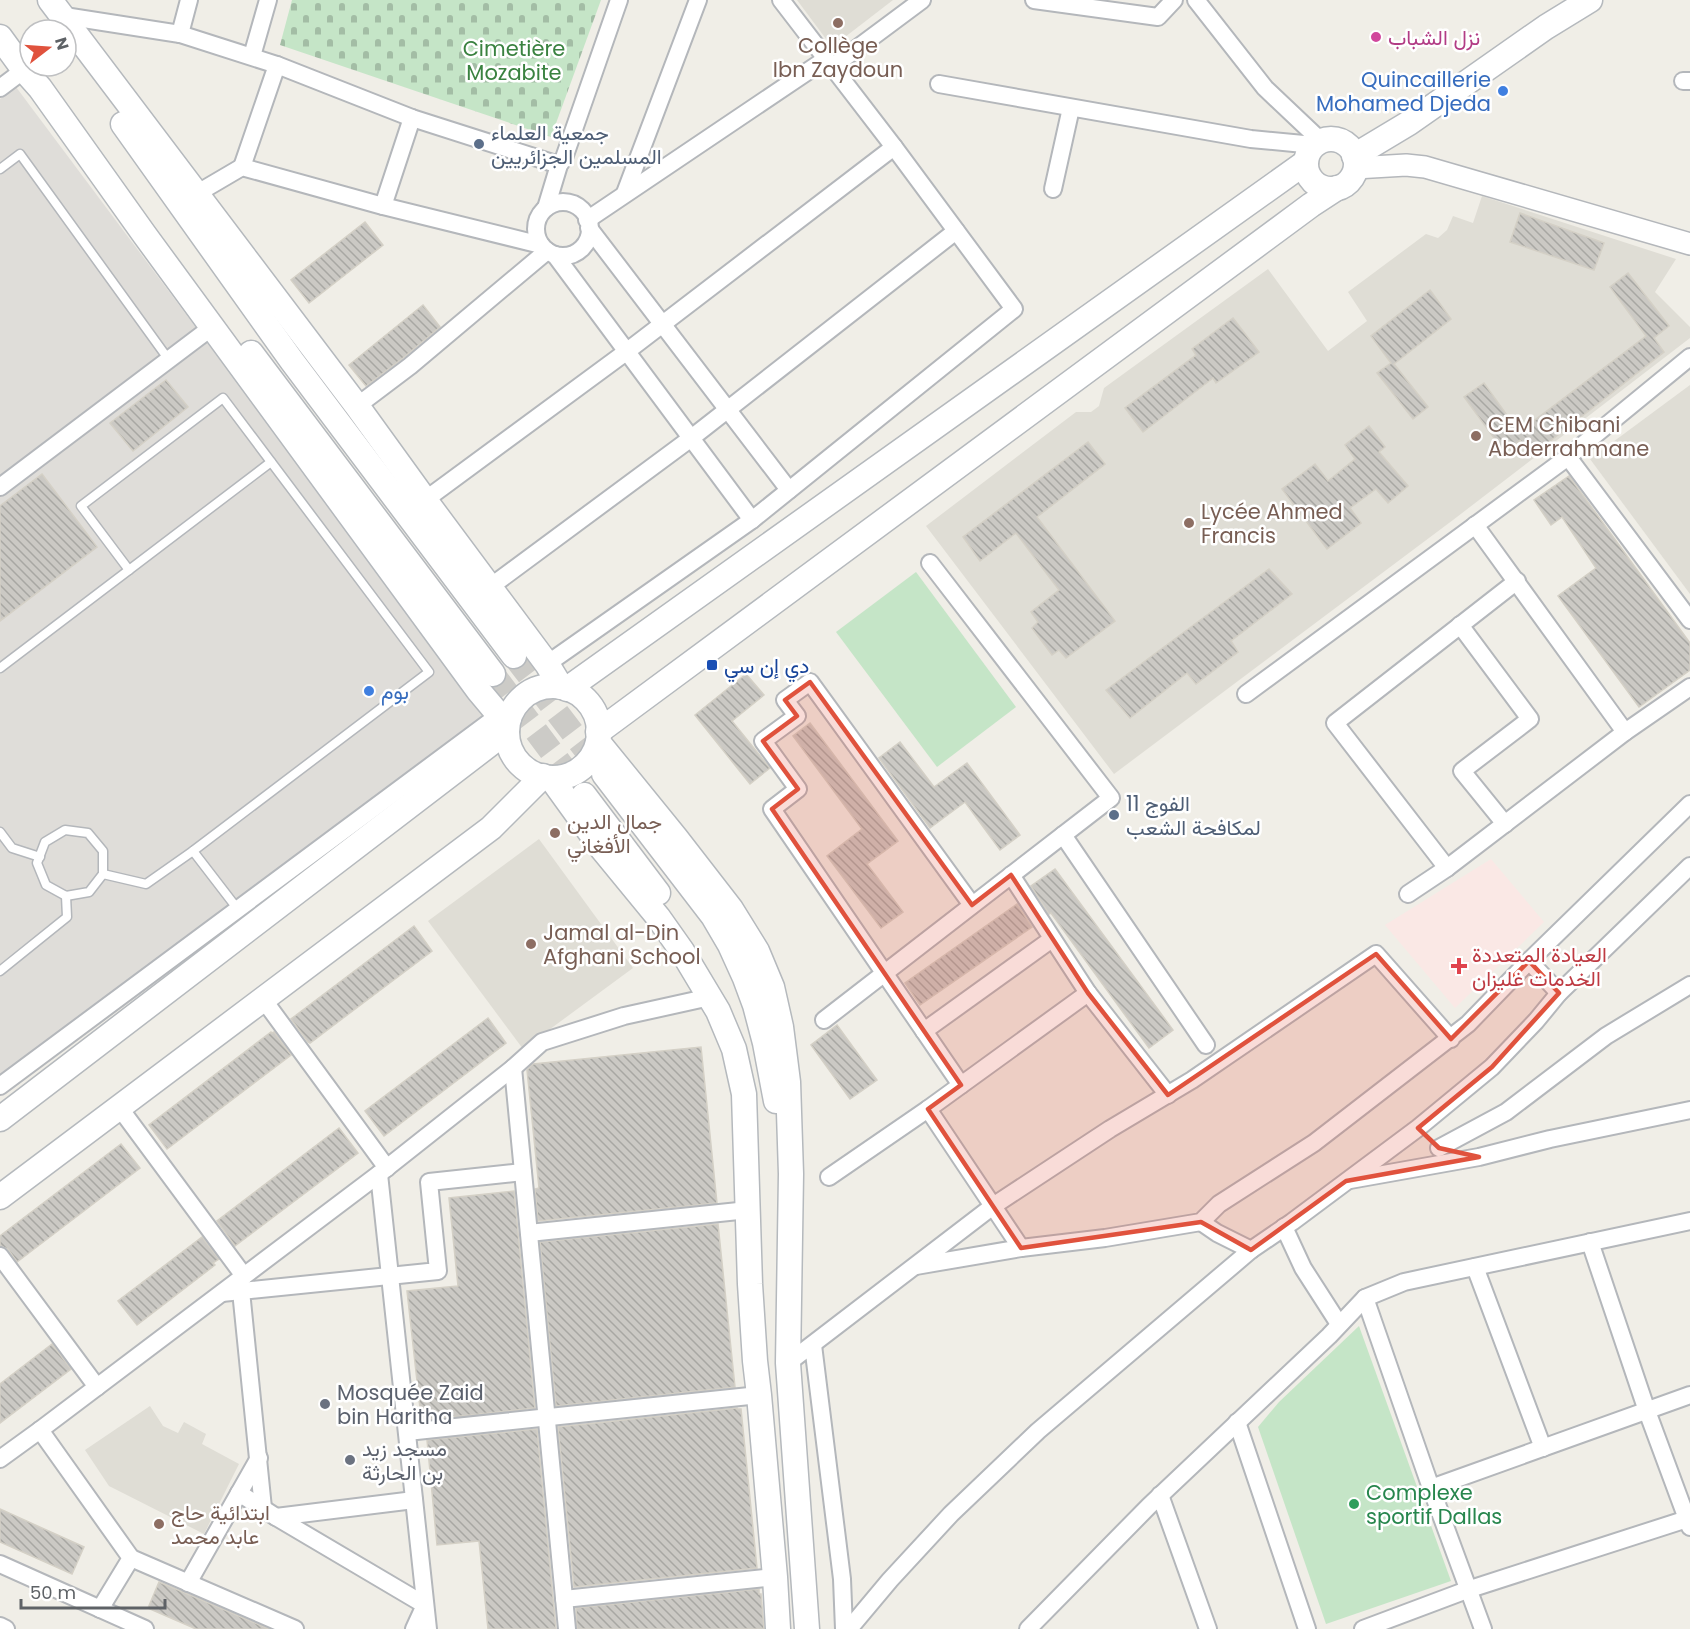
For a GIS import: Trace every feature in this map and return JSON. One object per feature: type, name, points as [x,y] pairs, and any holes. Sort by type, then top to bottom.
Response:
[{"type":"main road","points":[[598,737],[1301,212],[1349,181],[1354,162],[1546,27],[1590,0]]},
{"type":"main road","points":[[50,12],[196,194],[357,406],[564,688]]},
{"type":"main road","points":[[2,43],[18,63]]},
{"type":"main road","points":[[78,60],[292,362],[514,656]]},
{"type":"main road","points":[[31,78],[173,248],[493,674]]},
{"type":"main road","points":[[0,1119],[505,721],[524,696],[535,689],[548,686],[575,692],[587,701],[595,713],[598,737],[593,754],[586,764],[576,772],[564,777],[547,777],[523,767],[513,755],[508,744],[505,721],[478,690],[40,88]]},
{"type":"main road","points":[[564,688],[1314,150],[1334,139],[1346,145],[1354,162]]},
{"type":"main road","points":[[1314,150],[1307,170],[1310,177],[1315,183],[1329,189],[1337,188]]},
{"type":"main road","points":[[598,737],[731,909],[757,951],[772,987],[784,1046],[788,1082],[791,1174],[788,1363],[807,1629]]},
{"type":"main road","points":[[603,774],[713,916],[730,945],[755,1005],[765,1043],[791,1174]]},
{"type":"main road","points":[[547,777],[676,942],[718,1011],[734,1049],[744,1094]]},
{"type":"main road","points":[[0,1197],[491,828],[547,777]]},
{"type":"main road","points":[[584,795],[675,915],[698,950],[712,974],[739,1037],[745,1063],[750,1284],[755,1360],[778,1629]]},
{"type":"street","points":[[252,56],[268,0]]},
{"type":"street","points":[[546,208],[559,165],[564,158],[619,0]]},
{"type":"street","points":[[626,193],[698,0]]},
{"type":"street","points":[[547,664],[752,520],[1014,309],[781,0]]},
{"type":"street","points":[[588,224],[626,193],[829,63],[922,0]]},
{"type":"street","points":[[1034,0],[1158,17],[1174,0]]},
{"type":"street","points":[[1196,0],[1314,150]]},
{"type":"street","points":[[180,34],[185,3]]},
{"type":"street","points":[[50,12],[180,34],[277,65],[412,118],[559,165]]},
{"type":"street","points":[[196,194],[242,167],[277,65]]},
{"type":"street","points":[[0,88],[18,74]]},
{"type":"street","points":[[939,84],[1314,150]]},
{"type":"street","points":[[1053,189],[1071,108]]},
{"type":"street","points":[[383,206],[412,118]]},
{"type":"street","points":[[425,500],[626,352],[894,147]]},
{"type":"street","points":[[1354,162],[1425,167],[1690,244]]},
{"type":"street","points":[[242,167],[563,256],[572,254],[585,244],[588,224]]},
{"type":"street","points":[[752,520],[537,238],[536,230],[540,214],[546,208],[561,202],[570,203],[584,212],[588,224],[789,490]]},
{"type":"street","points":[[490,587],[690,439],[956,231]]},
{"type":"street","points":[[357,406],[410,366],[548,250]]},
{"type":"street","points":[[0,487],[212,327]]},
{"type":"street","points":[[1246,694],[1568,457],[1690,357]]},
{"type":"street","points":[[1568,457],[1690,620]]},
{"type":"street","points":[[1475,525],[1625,732]]},
{"type":"street","points":[[824,1020],[1111,798],[930,563]]},
{"type":"street","points":[[1447,868],[1335,723],[1516,581]]},
{"type":"street","points":[[1460,625],[1530,719],[1462,771],[1505,824]]},
{"type":"street","points":[[961,1085],[772,808],[798,789],[763,741],[797,716],[785,700],[810,681],[972,905]]},
{"type":"street","points":[[1408,894],[1447,868],[1625,732],[1690,687]]},
{"type":"street","points":[[0,1086],[505,721]]},
{"type":"street","points":[[916,1266],[1201,1222],[1219,1204],[1314,1143],[1451,1039],[1690,804]]},
{"type":"street","points":[[1063,835],[1206,1046]]},
{"type":"street","points":[[849,1629],[890,1580],[951,1514],[1038,1431],[1251,1250],[1418,1128],[1492,1067],[1559,993],[1690,866]]},
{"type":"street","points":[[1011,875],[1088,993],[1168,1095]]},
{"type":"street","points":[[924,1031],[1052,939]]},
{"type":"street","points":[[788,1363],[993,1206],[1110,1129],[1168,1095],[1376,954],[1451,1039]]},
{"type":"street","points":[[1529,961],[1559,993]]},
{"type":"street","points":[[1438,1148],[1506,1112],[1606,1036],[1690,985]]},
{"type":"street","points":[[829,1177],[928,1109],[1088,993]]},
{"type":"street","points":[[0,1459],[220,1294],[242,1283],[513,1068],[542,1042],[624,1016],[710,997]]},
{"type":"street","points":[[263,999],[383,1171],[390,1276],[428,1629]]},
{"type":"street","points":[[513,1068],[567,1629]]},
{"type":"street","points":[[119,1107],[242,1283],[259,1458],[270,1513]]},
{"type":"street","points":[[928,1109],[1021,1248]]},
{"type":"street","points":[[1346,1181],[1479,1157],[1550,1139],[1690,1110]]},
{"type":"street","points":[[1418,1128],[1438,1148],[1479,1157]]},
{"type":"street","points":[[242,1283],[390,1276],[438,1270],[429,1182],[523,1172]]},
{"type":"street","points":[[529,1233],[748,1210]]},
{"type":"street","points":[[1028,1629],[1160,1495],[1365,1298],[1404,1282],[1690,1221]]},
{"type":"street","points":[[1201,1222],[1251,1250]]},
{"type":"street","points":[[1284,1227],[1303,1268],[1339,1324]]},
{"type":"street","points":[[1363,1629],[1467,1590],[1689,1521],[1647,1411],[1590,1242]]},
{"type":"street","points":[[0,1256],[97,1387]]},
{"type":"street","points":[[1474,1267],[1543,1448]]},
{"type":"street","points":[[1365,1298],[1467,1590],[1483,1629]]},
{"type":"street","points":[[813,1345],[842,1580],[844,1629]]},
{"type":"street","points":[[407,1432],[759,1395]]},
{"type":"street","points":[[1431,1488],[1690,1395]]},
{"type":"street","points":[[1237,1422],[1307,1629]]},
{"type":"street","points":[[40,1430],[131,1558],[273,1624],[295,1629]]},
{"type":"street","points":[[188,1583],[259,1458]]},
{"type":"street","points":[[239,1493],[425,1605]]},
{"type":"street","points":[[1160,1495],[1208,1629]]},
{"type":"street","points":[[270,1513],[414,1500]]},
{"type":"street","points":[[100,1609],[131,1558]]},
{"type":"street","points":[[0,1564],[145,1629]]},
{"type":"street","points":[[564,1599],[775,1577]]},
{"type":"street","points":[[414,1629],[425,1605]]},
{"type":"street","points":[[0,1626],[6,1629]]},
{"type":"lane","points":[[0,168],[20,154],[169,361]]},
{"type":"lane","points":[[103,874],[146,884],[429,672],[223,398],[81,506],[129,570]]},
{"type":"lane","points":[[0,668],[271,462]]},
{"type":"lane","points":[[65,830],[88,833],[103,851],[103,874],[88,892],[66,896],[46,885],[37,863],[45,842],[65,830]]},
{"type":"lane","points":[[0,832],[12,848],[40,857]]},
{"type":"lane","points":[[193,851],[233,903]]},
{"type":"lane","points":[[0,971],[67,917],[66,896]]},
{"type":"highlighted area","points":[[810,682],[972,905],[1011,875],[1088,993],[1168,1095],[1376,954],[1451,1039],[1529,961],[1559,993],[1492,1067],[1418,1128],[1439,1148],[1479,1157],[1346,1181],[1251,1250],[1201,1222],[1021,1248],[928,1109],[961,1085],[772,809],[798,789],[763,741],[797,716],[785,700]]},
{"type":"shaded area","name":"Collège Ibn Zaydoun","points":[[797,0],[893,0],[832,47]]},
{"type":"shaded area","points":[[16,87],[485,714],[0,1077],[0,99]]},
{"type":"shaded area","name":"Lycée Ahmed Francis","points":[[1482,196],[1676,259],[1655,292],[1690,327],[1690,338],[1453,520],[1114,774],[926,526],[1076,412],[1091,412],[1099,406],[1104,388],[1268,269],[1328,351],[1367,321],[1348,292],[1426,234],[1438,238],[1447,230],[1453,216],[1473,223]]},
{"type":"shaded area","points":[[1690,385],[1690,594],[1590,459]]},
{"type":"shaded area","name":"Jamal al-Din Afghani School","points":[[539,839],[633,968],[523,1049],[428,921]]},
{"type":"shaded area","name":"العيادة المتعددة الخدمات غليزان","points":[[1491,859],[1544,922],[1455,1008],[1385,925]]},
{"type":"shaded area","points":[[150,1406],[163,1426],[178,1433],[184,1422],[206,1434],[202,1444],[239,1464],[204,1534],[109,1486],[85,1450]]},
{"type":"green space","name":"Cimetière Mozabite","points":[[292,0],[601,0],[551,137],[280,45]]},
{"type":"green space","points":[[916,572],[1016,707],[937,767],[836,632]]},
{"type":"green space","name":"Complexe sportif Dallas","points":[[1359,1326],[1451,1581],[1326,1624],[1258,1427],[1279,1402]]},
{"type":"building","points":[[1520,213],[1604,243],[1594,270],[1510,242]]},
{"type":"building","points":[[365,222],[383,245],[309,303],[291,280]]},
{"type":"building","points":[[1628,273],[1669,326],[1654,338],[1664,352],[1531,456],[1520,440],[1505,453],[1464,397],[1484,383],[1519,432],[1646,336],[1610,287]]},
{"type":"building","points":[[1430,290],[1451,319],[1394,364],[1428,407],[1413,419],[1377,373],[1391,363],[1371,336]]},
{"type":"building","points":[[423,305],[440,327],[366,386],[349,365]]},
{"type":"building","points":[[1233,318],[1259,352],[1216,383],[1213,378],[1143,432],[1125,408],[1196,355],[1192,349]]},
{"type":"building","points":[[166,380],[188,407],[133,451],[110,423]]},
{"type":"building","points":[[1369,426],[1385,447],[1379,452],[1408,486],[1388,503],[1376,489],[1350,508],[1361,523],[1327,549],[1282,489],[1315,464],[1328,481],[1355,459],[1345,445]]},
{"type":"building","points":[[1088,442],[1105,464],[1037,517],[1115,621],[1066,658],[1059,650],[1052,655],[1032,628],[1038,622],[1031,612],[1059,590],[1016,533],[980,561],[963,537]]},
{"type":"building","points":[[42,474],[97,547],[0,621],[0,506]]},
{"type":"building","points":[[1569,476],[1690,643],[1690,670],[1639,707],[1558,596],[1596,568],[1562,517],[1551,525],[1534,500]]},
{"type":"building","points":[[1269,569],[1292,594],[1231,641],[1238,652],[1196,684],[1187,673],[1130,718],[1106,690]]},
{"type":"building","points":[[746,674],[764,695],[732,721],[770,768],[750,784],[695,715]]},
{"type":"building","points":[[810,723],[898,841],[867,864],[903,912],[881,928],[827,856],[862,829],[793,736]]},
{"type":"building","points":[[900,742],[934,787],[967,763],[1020,835],[1000,850],[965,802],[930,828],[879,758]]},
{"type":"building","points":[[1055,869],[1173,1030],[1149,1048],[1051,913],[1049,914],[1031,886]]},
{"type":"building","points":[[1017,904],[1032,927],[920,1005],[905,983]]},
{"type":"building","points":[[414,926],[432,951],[310,1043],[308,1042],[291,1019]]},
{"type":"building","points":[[488,1018],[506,1043],[384,1136],[365,1111]]},
{"type":"building","points":[[837,1025],[877,1080],[850,1099],[811,1045]]},
{"type":"building","points":[[274,1032],[291,1055],[167,1149],[149,1125]]},
{"type":"building","points":[[701,1047],[717,1203],[538,1221],[535,1189],[539,1188],[527,1070],[533,1064]]},
{"type":"building","points":[[339,1128],[358,1153],[235,1246],[217,1221]]},
{"type":"building","points":[[121,1144],[140,1168],[17,1262],[8,1249],[0,1246],[0,1236]]},
{"type":"building","points":[[514,1191],[535,1408],[424,1420],[424,1417],[421,1417],[407,1291],[458,1286],[449,1198]]},
{"type":"building","points":[[718,1224],[735,1387],[556,1406],[540,1242]]},
{"type":"building","points":[[202,1237],[219,1259],[213,1263],[215,1265],[137,1325],[118,1301]]},
{"type":"building","points":[[52,1344],[71,1369],[0,1423],[0,1384]]},
{"type":"building","points":[[741,1409],[757,1568],[574,1587],[558,1427]]},
{"type":"building","points":[[537,1429],[556,1629],[488,1629],[479,1541],[437,1545],[427,1440]]},
{"type":"building","points":[[0,1509],[84,1547],[72,1574],[0,1542]]},
{"type":"building","points":[[159,1582],[269,1629],[196,1629],[148,1608]]},
{"type":"building","points":[[759,1589],[764,1629],[577,1629],[576,1608]]},
{"type":"tunnel","points":[[514,656],[604,774]]},
{"type":"tunnel","points":[[493,674],[584,795]]},
{"type":"place","name":"Collège Ibn Zaydoun","points":[[838,23]]},
{"type":"place","name":"نزل الشباب","points":[[1376,37]]},
{"type":"place","name":"Quincaillerie Mohamed Djeda","points":[[1503,91]]},
{"type":"place","name":"جمعية العلماء المسلمين الجزائريين","points":[[479,144]]},
{"type":"place","name":"CEM Chibani Abderrahmane","points":[[1476,436]]},
{"type":"place","name":"Lycée Ahmed Francis","points":[[1189,523]]},
{"type":"place","name":"دي إن سي","points":[[712,665]]},
{"type":"place","name":"بوم","points":[[369,691]]},
{"type":"place","name":"الفوج 11 لمكافحة الشعب","points":[[1114,815]]},
{"type":"place","name":"جمال الدين الأفغاني","points":[[555,833]]},
{"type":"place","name":"Jamal al-Din Afghani School","points":[[531,944]]},
{"type":"place","name":"العيادة المتعددة الخدمات غليزان","points":[[1459,966]]},
{"type":"place","name":"Mosquée Zaid bin Haritha","points":[[325,1404]]},
{"type":"place","name":"مسجد زيد بن الحارثة","points":[[350,1460]]},
{"type":"place","name":"Complexe sportif Dallas","points":[[1354,1504]]},
{"type":"place","name":"ابتدائية حاج عابد محمد","points":[[159,1524]]}]
